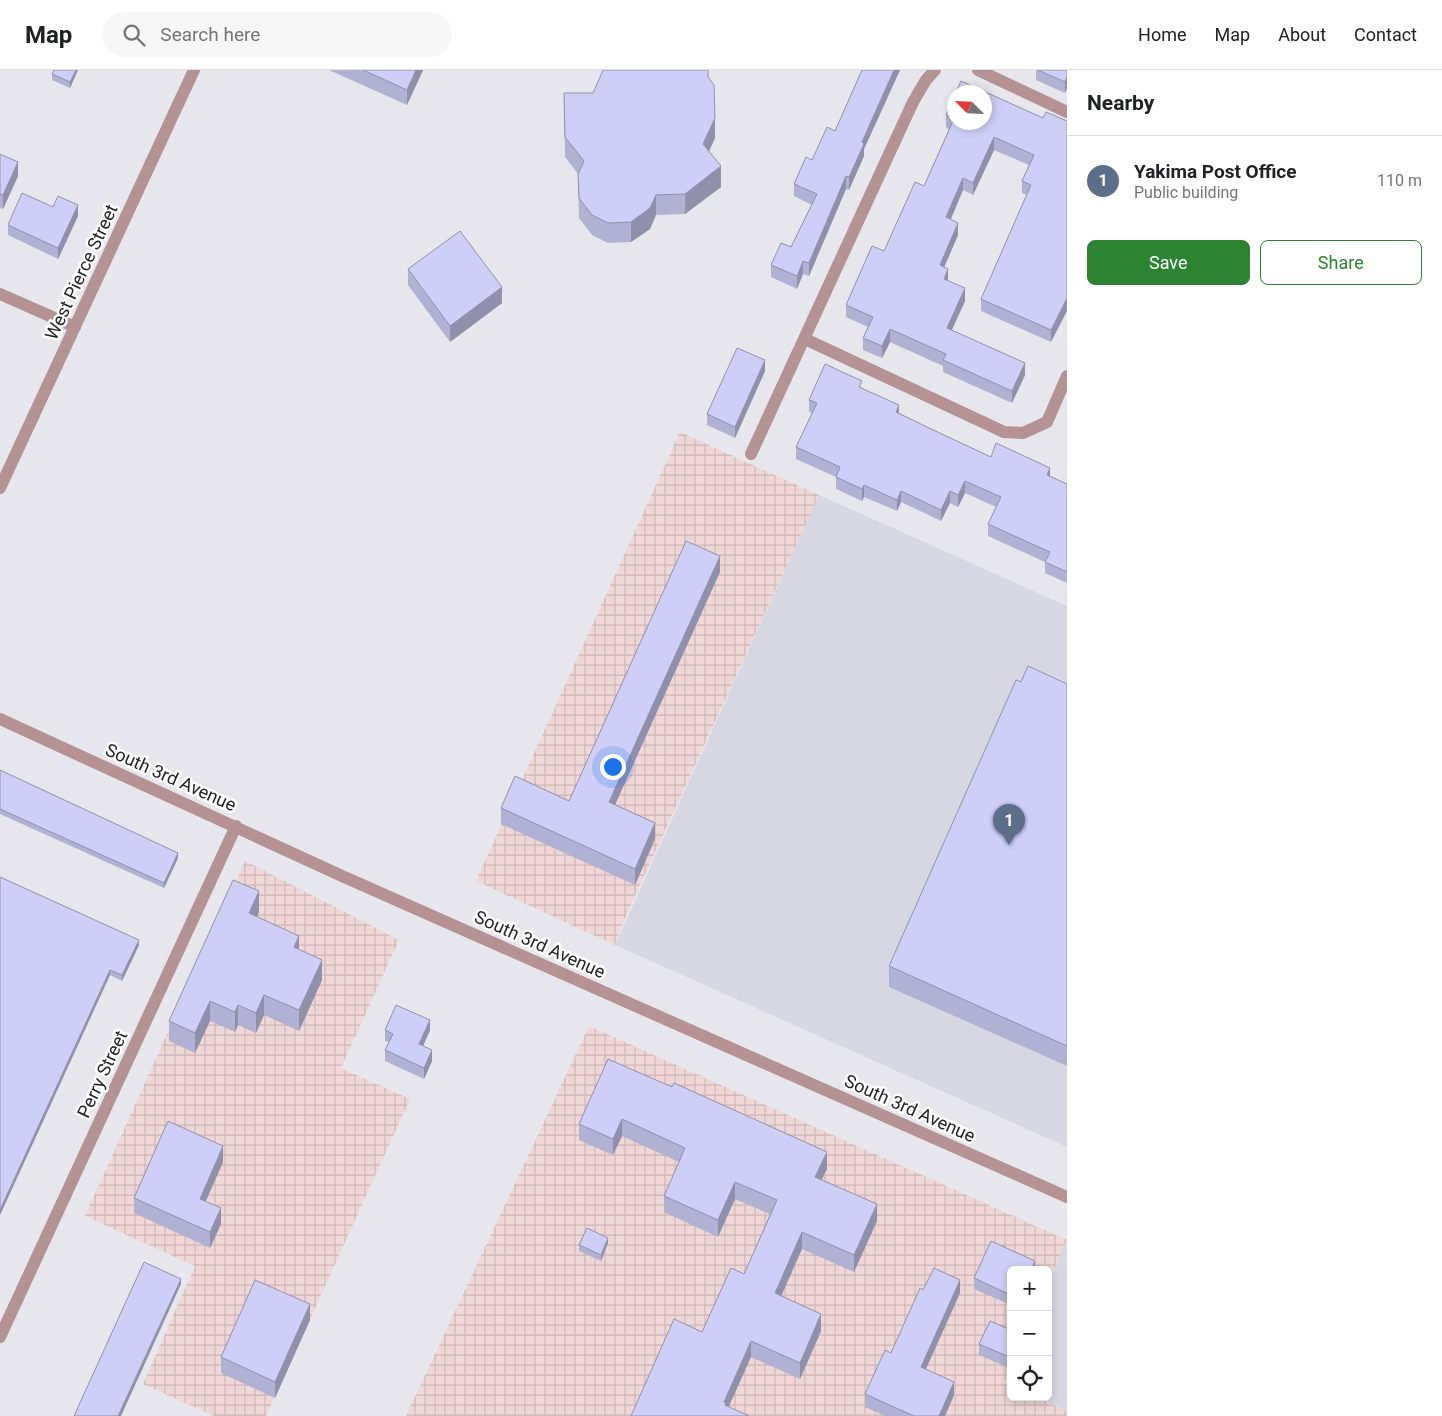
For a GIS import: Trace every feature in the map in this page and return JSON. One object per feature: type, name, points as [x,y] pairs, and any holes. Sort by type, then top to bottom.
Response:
[{"type":"street","name":"West Pierce Street","points":[[0,488],[194,70]]},
{"type":"street","points":[[751,454],[913,102],[926,80],[935,70]]},
{"type":"street","points":[[978,70],[1067,112]]},
{"type":"street","points":[[0,294],[75,327]]},
{"type":"street","points":[[805,339],[1004,432],[1023,433],[1047,422],[1067,376]]},
{"type":"street","name":"South 3rd Avenue","points":[[0,719],[342,876],[1067,1197]]},
{"type":"street","name":"Perry Street","points":[[0,1337],[236,826]]},
{"type":"shaded area","points":[[680,432],[819,495],[623,922],[615,945],[476,881]]},
{"type":"shaded area","points":[[819,495],[1067,606],[1067,1147],[615,945]]},
{"type":"shaded area","points":[[245,861],[399,940],[341,1068],[410,1099],[266,1416],[214,1416],[143,1384],[195,1266],[85,1216]]},
{"type":"shaded area","points":[[589,1026],[1067,1240],[1052,1273],[1052,1266],[1007,1266],[1007,1376],[1004,1383],[1007,1384],[1007,1401],[1045,1401],[1067,1411],[1067,1416],[406,1416]]},
{"type":"shaded area","points":[[1067,1240],[1067,1411],[1045,1401],[1052,1401],[1052,1273]]},
{"type":"building","points":[[54,70],[76,70],[70,82],[52,74]]},
{"type":"building","points":[[363,70],[416,70],[407,90]]},
{"type":"building","points":[[603,70],[708,70],[708,77],[714,85],[715,118],[703,144],[721,166],[685,194],[656,195],[650,208],[631,222],[608,223],[592,215],[579,198],[578,174],[584,161],[565,137],[564,93],[593,93]]},
{"type":"building","points":[[862,70],[894,70],[862,142],[864,144],[849,177],[846,176],[809,263],[803,261],[797,276],[771,265],[781,243],[791,247],[817,194],[794,184],[806,157],[812,160],[827,127],[835,131]]},
{"type":"building","points":[[1038,70],[1067,70],[1067,77],[1065,82]]},
{"type":"building","points":[[961,81],[970,85],[959,85]]},
{"type":"building","points":[[992,95],[1043,118],[1046,112],[1067,121],[1067,298],[1051,330],[981,299],[1031,185],[1022,181],[1034,155],[994,137],[973,183],[963,178],[946,217],[958,223],[940,265],[948,269],[944,279],[965,288],[947,328],[1025,363],[1012,391],[943,360],[946,354],[890,329],[882,346],[863,338],[873,317],[846,305],[872,246],[884,251],[915,182],[924,186],[949,130],[992,130]]},
{"type":"building","points":[[0,154],[18,162],[3,195],[0,194]]},
{"type":"building","points":[[22,193],[53,207],[58,196],[78,205],[58,248],[8,225]]},
{"type":"building","points":[[460,231],[502,287],[450,326],[408,269]]},
{"type":"building","points":[[737,348],[765,360],[735,427],[707,414]]},
{"type":"building","points":[[825,364],[862,381],[859,387],[899,405],[896,412],[991,457],[996,443],[1050,468],[1047,475],[1067,484],[1067,572],[1045,562],[1050,552],[988,524],[1001,497],[965,481],[958,495],[950,491],[941,510],[901,491],[897,500],[864,485],[862,489],[836,477],[840,467],[796,447],[817,403],[809,400]]},
{"type":"building","points":[[686,541],[720,556],[609,802],[655,823],[635,869],[501,808],[515,776],[569,801]]},
{"type":"building","points":[[1028,666],[1067,684],[1067,1046],[889,966],[1016,680],[1021,682]]},
{"type":"building","points":[[0,770],[178,853],[164,883],[0,809]]},
{"type":"building","points":[[0,877],[139,940],[122,975],[110,970],[0,1210]]},
{"type":"building","points":[[233,880],[259,891],[249,913],[299,936],[294,947],[322,960],[299,1010],[264,995],[256,1013],[238,1005],[235,1012],[210,1001],[195,1033],[169,1021]]},
{"type":"building","points":[[396,1005],[430,1020],[419,1044],[432,1050],[424,1068],[385,1050],[393,1034],[385,1030]]},
{"type":"building","points":[[608,1059],[672,1087],[674,1083],[827,1152],[815,1177],[877,1204],[854,1255],[802,1232],[775,1293],[821,1314],[800,1363],[751,1341],[724,1402],[726,1403],[725,1405],[749,1416],[631,1416],[674,1319],[702,1332],[731,1268],[744,1274],[777,1200],[735,1182],[718,1220],[664,1196],[685,1148],[622,1119],[613,1139],[579,1124]]},
{"type":"building","points":[[168,1121],[223,1146],[200,1199],[221,1208],[210,1232],[134,1198]]},
{"type":"building","points":[[587,1228],[608,1238],[601,1255],[579,1245]]},
{"type":"building","points":[[991,1241],[1035,1261],[1033,1266],[1007,1266],[1007,1293],[974,1278]]},
{"type":"building","points":[[144,1262],[181,1279],[118,1416],[74,1416]]},
{"type":"building","points":[[934,1268],[960,1280],[921,1367],[954,1382],[939,1416],[914,1416],[865,1394],[885,1350],[891,1353],[920,1288],[923,1290]]},
{"type":"building","points":[[255,1280],[310,1304],[275,1382],[221,1357]]},
{"type":"building","points":[[990,1321],[1007,1328],[1007,1356],[979,1344]]},
{"type":"place","name":"Yakima Post Office","points":[[1009,845]]}]
